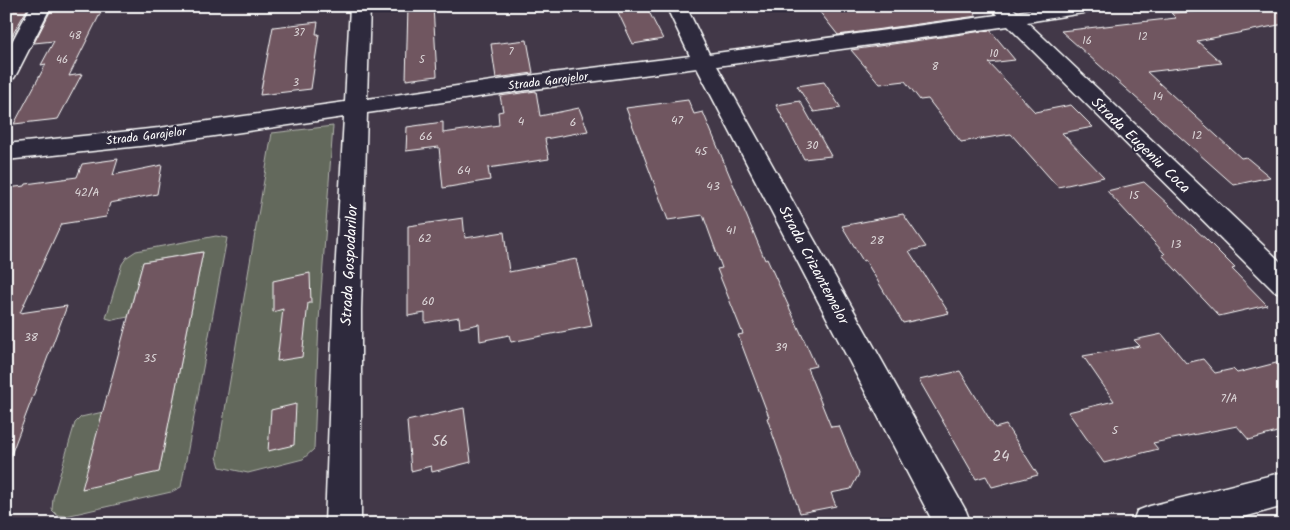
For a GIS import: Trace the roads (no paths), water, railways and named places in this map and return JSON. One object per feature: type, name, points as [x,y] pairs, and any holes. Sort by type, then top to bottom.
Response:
[{"type":"street","points":[[6,73],[41,6]]},
{"type":"street","name":"Strada Gospodarilor","points":[[343,524],[347,310],[360,6]]},
{"type":"street","name":"Strada Crizantemelor","points":[[676,6],[698,53],[953,524]]},
{"type":"street","name":"Strada Garajelor","points":[[6,152],[159,136],[527,83],[704,61],[1006,13],[1088,6]]},
{"type":"street","name":"Strada Eugeniu Coca","points":[[1006,13],[1284,283]]},
{"type":"street","points":[[1150,524],[1284,489]]}]
